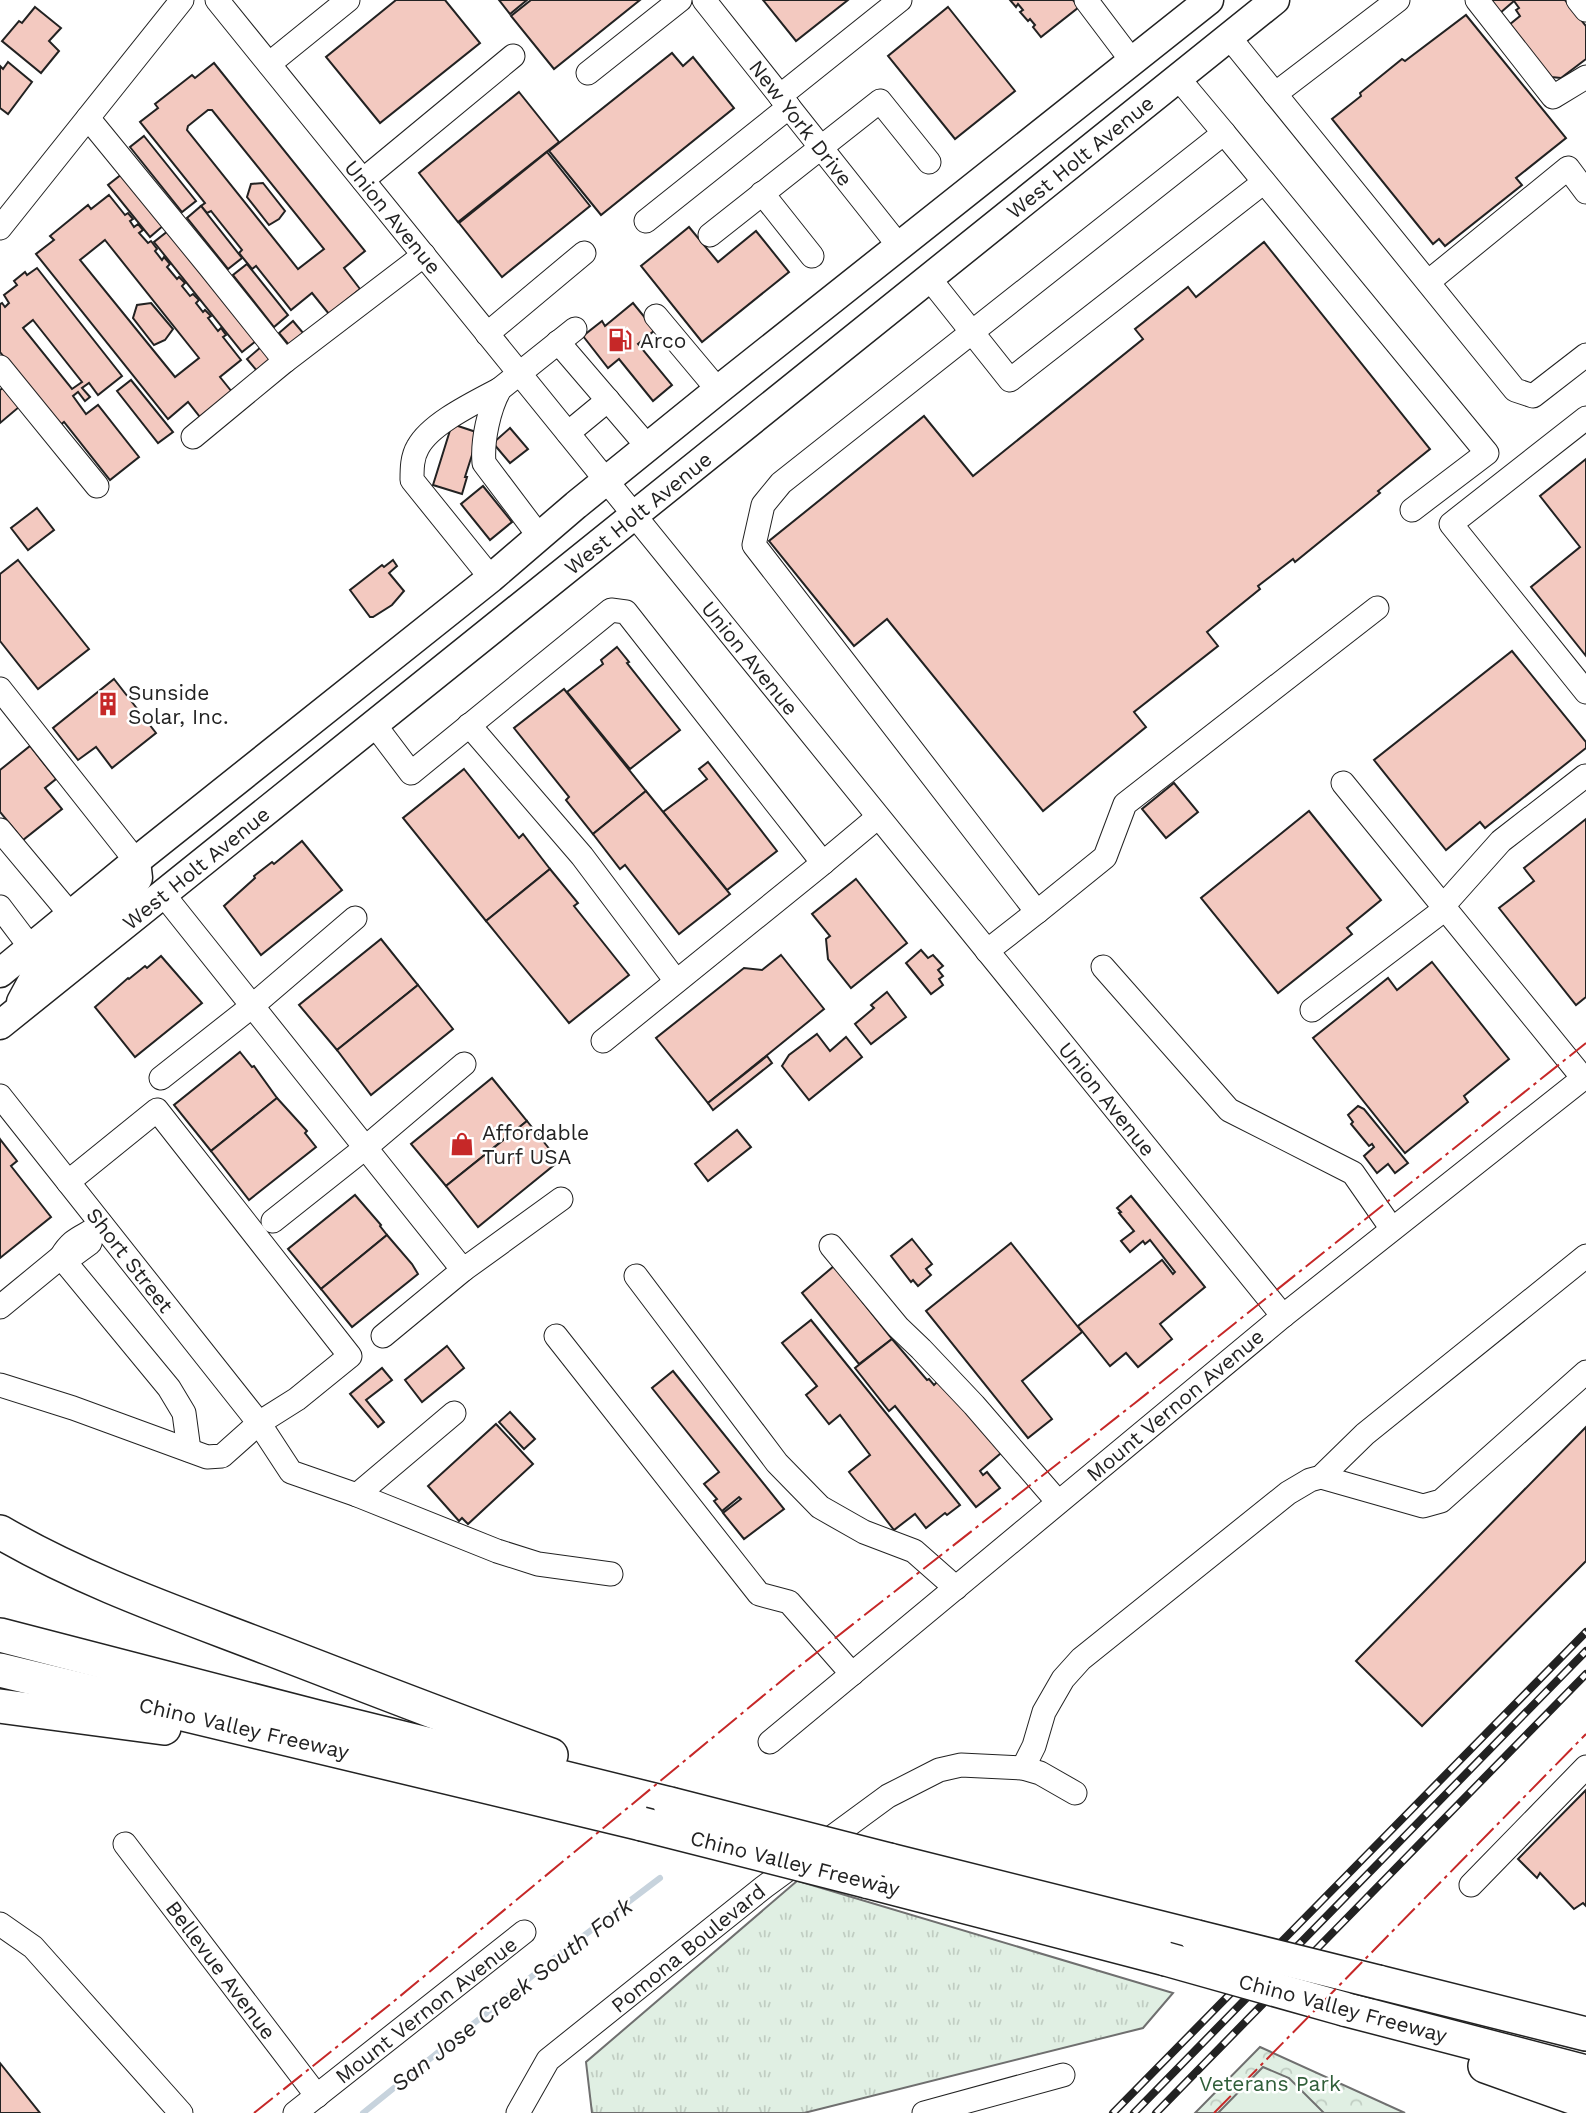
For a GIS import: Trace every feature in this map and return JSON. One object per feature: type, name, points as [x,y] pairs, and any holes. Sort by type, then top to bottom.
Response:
[{"type":"highway","points":[[0,1531],[30,1549],[115,1590],[465,1724],[565,1759],[632,1793]]},
{"type":"highway","name":"Chino Valley Freeway","points":[[0,1635],[317,1717],[632,1793],[1166,1959],[1384,2020],[1586,2072]]},
{"type":"highway","name":"Chino Valley Freeway","points":[[0,1670],[642,1824],[1197,1937],[1586,2034]]},
{"type":"highway","points":[[0,1706],[343,1751]]},
{"type":"highway","points":[[1384,2020],[1439,2049],[1586,2102]]},
{"type":"main road","name":"West Holt Avenue","points":[[0,973],[491,578],[718,390],[1209,0]]},
{"type":"main road","name":"West Holt Avenue","points":[[8,1018],[1275,0]]},
{"type":"main road","points":[[8,1018],[41,965],[127,896],[138,878],[136,861]]},
{"type":"street","points":[[0,228],[182,0]]},
{"type":"street","name":"Union Avenue","points":[[217,0],[1283,1316]]},
{"type":"street","points":[[269,64],[348,0]]},
{"type":"street","points":[[588,73],[680,0]]},
{"type":"street","name":"New York Drive","points":[[704,0],[899,246]]},
{"type":"street","points":[[646,221],[900,0]]},
{"type":"street","points":[[1086,0],[1132,61]]},
{"type":"street","points":[[1275,94],[1398,0]]},
{"type":"street","points":[[1477,0],[1553,97],[1583,85]]},
{"type":"street","points":[[1578,0],[1586,10]]},
{"type":"street","points":[[1229,37],[1515,390],[1533,396],[1586,355]]},
{"type":"street","points":[[363,180],[513,56]]},
{"type":"street","points":[[1178,78],[1486,453],[1412,510]]},
{"type":"street","points":[[710,235],[880,101],[929,162]]},
{"type":"street","points":[[88,118],[285,362]]},
{"type":"street","points":[[1037,912],[754,545],[763,505],[781,483],[1224,133]]},
{"type":"street","points":[[1427,282],[1567,168],[1586,192]]},
{"type":"street","points":[[929,278],[1010,380],[1264,182]]},
{"type":"street","points":[[762,193],[812,256]]},
{"type":"street","points":[[487,334],[584,253]]},
{"type":"street","points":[[193,437],[424,255]]},
{"type":"street","points":[[656,316],[718,390]]},
{"type":"street","points":[[491,578],[412,480],[412,465],[418,447],[435,428],[500,389],[566,335],[608,400],[648,447]]},
{"type":"street","points":[[0,367],[97,486]]},
{"type":"street","points":[[500,389],[493,401],[483,452],[484,463],[539,536]]},
{"type":"street","points":[[568,433],[608,400]]},
{"type":"street","points":[[1586,418],[1451,524],[1586,692]]},
{"type":"street","points":[[987,951],[1105,857],[1125,804],[1377,608]]},
{"type":"street","points":[[374,724],[411,773],[611,610],[626,612],[823,863]]},
{"type":"street","points":[[0,689],[136,861]]},
{"type":"street","points":[[469,725],[582,856],[676,981]]},
{"type":"street","points":[[1312,1010],[1444,908],[1501,842],[1585,776]]},
{"type":"street","points":[[1343,783],[1584,1077]]},
{"type":"street","points":[[603,1041],[878,817]]},
{"type":"street","points":[[0,830],[71,915]]},
{"type":"street","points":[[163,894],[463,1270]]},
{"type":"street","points":[[0,906],[31,948]]},
{"type":"street","points":[[161,1078],[251,1007],[355,918]]},
{"type":"street","points":[[1103,967],[1229,1110],[1353,1173],[1392,1229]]},
{"type":"street","points":[[273,1221],[464,1064]]},
{"type":"street","name":"Mount Vernon Avenue","points":[[771,1742],[1283,1316],[1584,1077]]},
{"type":"street","name":"Short Street","points":[[0,1096],[68,1182],[97,1227],[260,1423],[291,1472],[357,1495],[497,1551],[538,1563],[611,1574]]},
{"type":"street","points":[[0,1385],[73,1408],[207,1457],[222,1456],[260,1423],[297,1399],[351,1356],[157,1110],[68,1182]]},
{"type":"street","points":[[383,1336],[463,1270],[561,1199]]},
{"type":"street","points":[[0,1307],[61,1257],[68,1245],[83,1233],[97,1227]]},
{"type":"street","points":[[831,1246],[898,1327],[974,1405],[1058,1502]]},
{"type":"street","points":[[1023,1768],[1034,1746],[1044,1712],[1063,1679],[1081,1659],[1288,1493],[1321,1477],[1364,1434],[1586,1256]]},
{"type":"street","points":[[61,1257],[169,1388],[184,1413],[189,1450]]},
{"type":"street","points":[[636,1276],[777,1463],[820,1507],[864,1532],[914,1551],[956,1588]]},
{"type":"street","points":[[556,1336],[759,1594],[789,1602],[852,1674]]},
{"type":"street","points":[[1321,1477],[1423,1506],[1441,1501],[1586,1372]]},
{"type":"street","points":[[357,1495],[454,1413]]},
{"type":"street","name":"Pomona Boulevard","points":[[520,2111],[548,2060],[764,1887],[888,1796],[939,1770],[961,1765],[1023,1768],[1040,1773],[1074,1793]]},
{"type":"street","points":[[1471,1885],[1586,1767]]},
{"type":"street","name":"Bellevue Avenue","points":[[125,1844],[317,2096]]},
{"type":"street","points":[[0,1924],[33,1947],[181,2113]]},
{"type":"street","name":"Mount Vernon Avenue","points":[[295,2113],[524,1932]]},
{"type":"street","points":[[924,2113],[1063,2075]]},
{"type":"green space","points":[[797,1881],[1173,1993],[1143,2028],[804,2113],[592,2113],[586,2062]]},
{"type":"green space","name":"Veterans Park","points":[[1260,2047],[1405,2113],[1195,2113]]},
{"type":"green space","points":[[1263,2067],[1289,2078],[1324,2113],[1218,2113]]},
{"type":"building","points":[[396,0],[445,0],[480,43],[380,123],[326,57]]},
{"type":"building","points":[[499,0],[527,0],[510,14]]},
{"type":"building","points":[[531,0],[640,0],[554,69],[511,16]]},
{"type":"building","points":[[763,0],[848,0],[796,41]]},
{"type":"building","points":[[1010,0],[1073,0],[1079,7],[1041,37],[1030,19],[1028,21],[1020,12],[1023,10],[1018,4],[1016,7]]},
{"type":"building","points":[[1489,0],[1565,0],[1586,26],[1586,59],[1561,78],[1551,77],[1509,25],[1520,16],[1514,1],[1500,13]]},
{"type":"building","points":[[35,7],[61,28],[49,41],[59,51],[41,73],[2,41]]},
{"type":"building","points":[[948,7],[1015,91],[955,139],[888,56]]},
{"type":"building","points":[[1466,15],[1566,138],[1516,178],[1522,185],[1445,246],[1439,239],[1433,244],[1332,119],[1402,59],[1405,61]]},
{"type":"building","points":[[672,53],[683,66],[693,57],[734,108],[601,215],[549,151]]},
{"type":"building","points":[[8,62],[32,82],[8,114],[0,108],[0,66],[3,69]]},
{"type":"building","points":[[214,63],[365,251],[344,268],[360,289],[329,314],[312,293],[291,310],[256,266],[252,269],[239,253],[242,250],[211,211],[207,213],[201,206],[205,203],[140,122],[158,108],[155,104],[192,75],[195,78]],"holes":[[[208,110],[212,110],[324,249],[298,269],[187,130],[188,126]]]},
{"type":"building","points":[[519,92],[559,142],[458,222],[419,173]]},
{"type":"building","points":[[144,136],[196,201],[182,212],[130,147]]},
{"type":"building","points":[[547,152],[590,206],[502,277],[459,223]]},
{"type":"building","points":[[122,174],[164,225],[150,237],[108,185]]},
{"type":"building","points":[[263,183],[285,211],[269,225],[247,197],[251,184]]},
{"type":"building","points":[[109,195],[125,215],[128,213],[133,219],[130,221],[134,227],[138,224],[143,230],[139,233],[148,243],[151,241],[162,260],[164,257],[170,264],[167,267],[177,279],[179,277],[185,283],[182,286],[190,296],[193,294],[199,300],[196,303],[203,312],[205,310],[211,316],[208,318],[218,331],[221,328],[226,335],[223,337],[241,360],[220,377],[232,392],[200,417],[188,402],[168,419],[36,254],[54,240],[50,236],[88,205],[91,209]],"holes":[[[105,240],[199,358],[175,377],[80,260]]]},
{"type":"building","points":[[201,206],[242,258],[228,269],[187,218]]},
{"type":"building","points":[[689,227],[718,262],[756,231],[789,272],[702,342],[641,266]]},
{"type":"building","points":[[168,231],[256,341],[242,352],[154,242]]},
{"type":"building","points":[[1264,242],[1430,449],[1295,562],[1293,559],[1258,586],[1260,589],[1207,632],[1218,646],[1134,712],[1146,727],[1043,811],[887,619],[854,646],[769,541],[924,416],[973,476],[1143,339],[1135,329],[1188,287],[1196,297]]},
{"type":"building","points":[[247,264],[288,315],[274,327],[233,275]]},
{"type":"building","points":[[37,268],[122,376],[98,395],[89,383],[82,388],[90,397],[85,401],[78,392],[73,396],[86,414],[98,405],[139,457],[110,480],[64,422],[59,426],[0,352],[0,304],[5,307],[9,303],[4,295],[17,285],[14,281],[25,272],[27,275]],"holes":[[[33,320],[82,382],[72,389],[23,328]]]},
{"type":"building","points":[[151,303],[173,329],[165,340],[154,345],[133,318],[137,305]]},
{"type":"building","points":[[633,303],[655,330],[638,344],[672,385],[653,401],[619,359],[608,368],[583,336],[602,321],[605,326]]},
{"type":"building","points":[[293,321],[304,334],[289,345],[279,333]]},
{"type":"building","points":[[261,347],[271,360],[257,371],[247,359]]},
{"type":"building","points":[[131,380],[173,432],[158,443],[117,391]]},
{"type":"building","points":[[3,388],[19,407],[0,423],[0,390]]},
{"type":"building","points":[[452,424],[479,433],[462,494],[433,485]]},
{"type":"building","points":[[510,428],[528,449],[510,463],[493,443]]},
{"type":"building","points":[[1586,459],[1586,656],[1531,587],[1580,547],[1540,496]]},
{"type":"building","points":[[483,486],[512,522],[490,540],[461,504]]},
{"type":"building","points":[[37,508],[54,530],[28,550],[11,528]]},
{"type":"building","points":[[18,560],[89,649],[38,689],[0,641],[0,574]]},
{"type":"building","points":[[393,560],[397,566],[389,573],[404,591],[392,605],[370,617],[350,590],[382,565],[384,567]]},
{"type":"building","points":[[617,647],[680,730],[630,769],[567,692],[603,664],[601,660]]},
{"type":"building","points":[[1512,651],[1586,742],[1586,748],[1485,828],[1480,822],[1446,850],[1374,760]]},
{"type":"building","name":"Sunside Solar, Inc.","points":[[114,679],[156,733],[112,768],[96,747],[78,760],[53,728]]},
{"type":"building","points":[[564,689],[646,791],[593,834],[566,800],[569,797],[514,728]]},
{"type":"building","points":[[30,746],[56,779],[45,788],[62,809],[23,840],[0,812],[0,770]]},
{"type":"building","points":[[708,762],[777,851],[727,890],[663,812],[707,779],[699,769]]},
{"type":"building","points":[[464,769],[519,838],[523,834],[550,869],[486,921],[403,818]]},
{"type":"building","points":[[1174,783],[1198,812],[1166,838],[1142,809]]},
{"type":"building","points":[[646,791],[730,894],[679,934],[625,865],[620,869],[593,834]]},
{"type":"building","points":[[1309,811],[1381,900],[1347,928],[1352,934],[1278,993],[1201,898]]},
{"type":"building","points":[[1586,819],[1586,997],[1576,1005],[1499,908],[1534,881],[1524,868]]},
{"type":"building","points":[[302,841],[342,890],[261,955],[224,906],[255,878],[254,876]]},
{"type":"building","points":[[550,869],[578,903],[574,906],[629,975],[569,1023],[486,921]]},
{"type":"building","points":[[856,879],[907,943],[851,988],[828,959],[826,939],[830,936],[812,914]]},
{"type":"building","points":[[381,939],[418,985],[337,1050],[299,1005]]},
{"type":"building","points":[[921,950],[928,958],[933,955],[943,966],[938,970],[943,976],[939,979],[943,985],[931,994],[906,963]]},
{"type":"building","points":[[781,955],[824,1009],[708,1103],[656,1038],[744,968],[762,970]]},
{"type":"building","points":[[161,956],[202,1003],[135,1057],[95,1007],[128,978],[145,966],[147,968]]},
{"type":"building","points":[[1432,962],[1509,1059],[1464,1096],[1468,1102],[1405,1153],[1313,1038],[1388,978],[1397,990]]},
{"type":"building","points":[[418,985],[453,1029],[371,1095],[337,1050]]},
{"type":"building","points":[[887,992],[906,1017],[871,1044],[855,1024],[874,1008],[871,1005]]},
{"type":"building","points":[[817,1034],[830,1051],[846,1037],[862,1057],[809,1100],[782,1066],[789,1055]]},
{"type":"building","points":[[240,1052],[252,1067],[254,1066],[277,1098],[211,1151],[174,1105]]},
{"type":"building","points":[[767,1056],[772,1063],[713,1110],[708,1103]]},
{"type":"building","points":[[492,1078],[527,1121],[446,1186],[411,1144]]},
{"type":"building","points":[[277,1098],[307,1131],[305,1133],[316,1147],[249,1200],[211,1151]]},
{"type":"building","points":[[1358,1106],[1364,1109],[1408,1163],[1395,1173],[1388,1164],[1377,1173],[1364,1156],[1374,1147],[1372,1144],[1369,1146],[1351,1124],[1353,1122],[1348,1115]]},
{"type":"building","points":[[527,1121],[559,1161],[478,1227],[446,1186]]},
{"type":"building","points":[[737,1130],[751,1147],[708,1181],[695,1164]]},
{"type":"building","points":[[0,1139],[17,1161],[11,1166],[51,1217],[0,1258]]},
{"type":"building","points":[[355,1195],[387,1235],[321,1289],[288,1249]]},
{"type":"building","points":[[1131,1196],[1205,1287],[1160,1324],[1172,1339],[1138,1367],[1126,1353],[1110,1366],[1078,1326],[1162,1260],[1173,1274],[1175,1272],[1150,1240],[1145,1244],[1143,1241],[1130,1252],[1121,1241],[1134,1231],[1117,1208]]},
{"type":"building","points":[[387,1235],[418,1274],[352,1327],[321,1289]]},
{"type":"building","points":[[912,1239],[932,1264],[926,1269],[931,1275],[918,1286],[913,1280],[911,1282],[891,1256]]},
{"type":"building","points":[[1011,1243],[1082,1332],[1022,1381],[1052,1419],[1028,1438],[926,1311]]},
{"type":"building","points":[[834,1266],[892,1339],[859,1364],[802,1293]]},
{"type":"building","points":[[811,1320],[960,1505],[947,1515],[945,1513],[926,1528],[915,1514],[894,1530],[849,1472],[870,1455],[840,1415],[829,1424],[806,1395],[817,1386],[782,1343]]},
{"type":"building","points":[[892,1339],[927,1380],[934,1385],[941,1378],[1001,1453],[980,1471],[983,1475],[987,1472],[1000,1488],[976,1507],[895,1406],[889,1411],[855,1368]]},
{"type":"building","points":[[447,1346],[464,1368],[422,1402],[405,1380]]},
{"type":"building","points":[[382,1368],[392,1380],[366,1400],[384,1422],[378,1427],[350,1394]]},
{"type":"building","points":[[673,1371],[784,1509],[744,1539],[723,1513],[741,1499],[739,1497],[722,1511],[714,1501],[717,1499],[704,1484],[719,1472],[652,1388]]},
{"type":"building","points":[[510,1412],[535,1439],[524,1449],[499,1422]]},
{"type":"building","points":[[496,1424],[533,1464],[468,1524],[462,1518],[459,1521],[428,1486]]},
{"type":"building","points":[[1586,1427],[1586,1561],[1422,1726],[1356,1661]]},
{"type":"building","points":[[1586,1790],[1586,1906],[1583,1903],[1574,1909],[1540,1873],[1537,1878],[1518,1859]]},
{"type":"building","points":[[0,2063],[40,2113],[0,2113]]},
{"type":"waterway","name":"San Jose Creek South Fork","points":[[363,2113],[557,1956],[660,1878]]},
{"type":"railway","points":[[1113,2113],[1586,1632]]},
{"type":"railway","points":[[1134,2113],[1586,1651]]},
{"type":"railway","points":[[1156,2113],[1586,1674]]},
{"type":"power","points":[[254,2113],[393,2002],[792,1672],[1135,1403],[1586,1043]]},
{"type":"power","points":[[1214,2113],[1586,1734]]},
{"type":"place","name":"Arco","points":[[620,340]]},
{"type":"place","name":"Sunside Solar, Inc.","points":[[108,704]]},
{"type":"place","name":"Affordable Turf USA","points":[[462,1144]]}]
